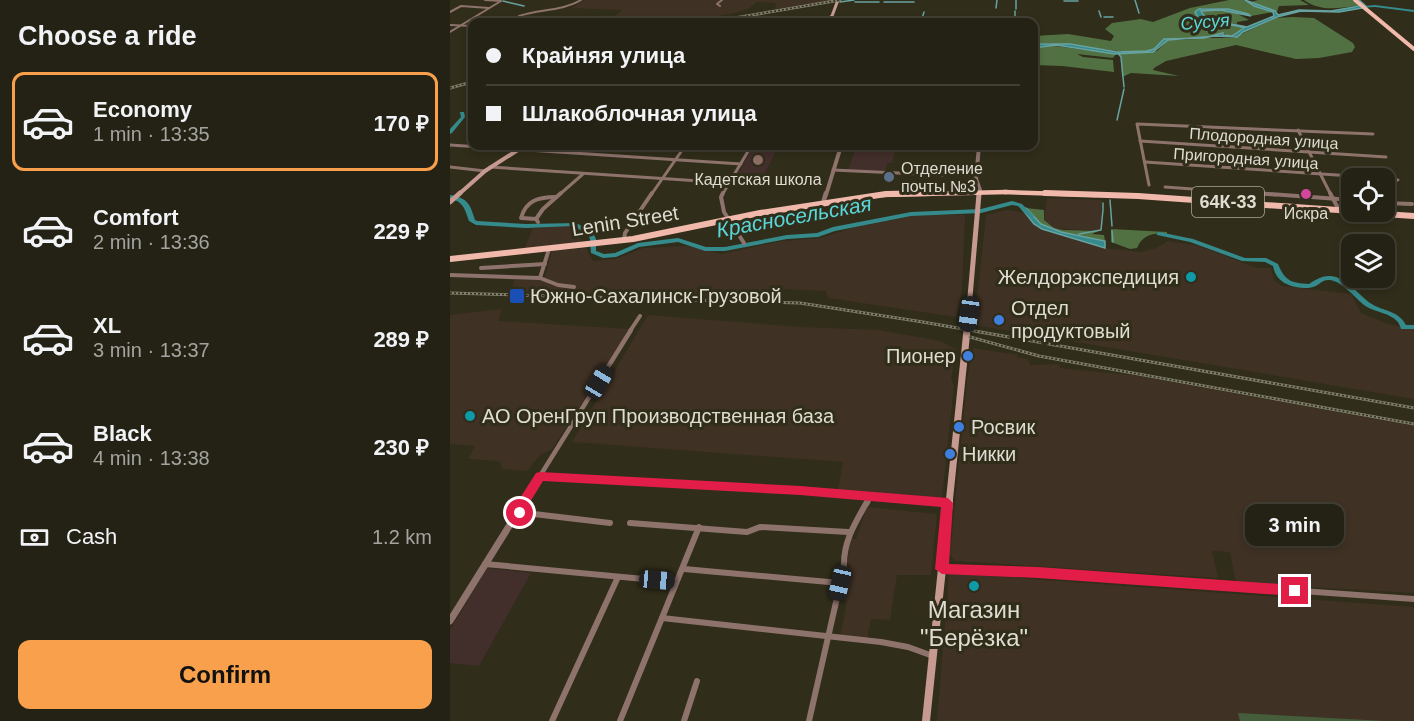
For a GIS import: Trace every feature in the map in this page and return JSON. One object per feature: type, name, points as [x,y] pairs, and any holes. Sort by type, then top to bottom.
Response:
[{"type":"main road","points":[[1355,0],[1414,49]]},
{"type":"main road","points":[[829,18],[837,2]]},
{"type":"main road","points":[[450,202],[484,171],[517,150]]},
{"type":"main road","points":[[948,192],[969,196],[976,205]]},
{"type":"main road","points":[[971,192],[976,205]]},
{"type":"main road","points":[[979,192],[1006,192]]},
{"type":"main road","points":[[979,192],[1006,192]]},
{"type":"main road","points":[[926,721],[969,314],[976,205],[979,192]]},
{"type":"main road","name":"Lenin Street","points":[[450,258],[624,240],[729,219],[894,193],[979,192]]},
{"type":"main road","name":"64К-33","points":[[1006,192],[1105,195],[1339,210]]},
{"type":"main road","points":[[976,205],[980,197],[990,193]]},
{"type":"main road","name":"64К-33","points":[[1395,214],[1414,216]]},
{"type":"street","points":[[485,0],[501,1]]},
{"type":"street","points":[[519,16],[537,10],[571,6],[581,0]]},
{"type":"street","points":[[720,6],[717,4],[722,0]]},
{"type":"street","points":[[473,18],[501,1]]},
{"type":"street","points":[[450,12],[460,6],[489,8]]},
{"type":"street","points":[[450,32],[468,21]]},
{"type":"street","points":[[450,26],[468,26]]},
{"type":"street","points":[[1149,185],[1137,124],[1373,134]]},
{"type":"street","points":[[1298,130],[1331,199],[1339,210]]},
{"type":"street","name":"Плодородная улица","points":[[1140,141],[1386,158]]},
{"type":"street","points":[[450,145],[468,146]]},
{"type":"street","points":[[517,150],[741,164]]},
{"type":"street","points":[[624,240],[625,233],[681,150]]},
{"type":"street","points":[[744,243],[724,212],[721,197],[749,150]]},
{"type":"street","points":[[823,203],[840,150]]},
{"type":"street","points":[[971,192],[976,179],[979,150]]},
{"type":"street","name":"Пригородная улица","points":[[1145,162],[1341,176]]},
{"type":"street","points":[[450,167],[484,171]]},
{"type":"street","points":[[490,167],[730,183]]},
{"type":"street","points":[[833,170],[942,175],[959,170],[977,171]]},
{"type":"street","points":[[556,197],[533,199],[526,204],[521,218],[537,221],[556,197],[583,174]]},
{"type":"street","points":[[976,179],[979,192]]},
{"type":"street","points":[[1165,187],[1341,199]]},
{"type":"street","points":[[1395,203],[1412,204]]},
{"type":"street","points":[[540,278],[549,249]]},
{"type":"street","points":[[481,268],[545,264]]},
{"type":"street","points":[[450,275],[540,278],[558,285],[574,287]]},
{"type":"street","points":[[450,621],[640,315]]},
{"type":"street","points":[[540,476],[871,496],[948,503]]},
{"type":"street","points":[[809,721],[844,567],[848,532],[871,496]]},
{"type":"street","points":[[517,512],[610,523]]},
{"type":"street","points":[[630,523],[747,532],[760,527],[848,532]]},
{"type":"street","points":[[620,721],[676,582],[684,569],[699,527]]},
{"type":"street","points":[[485,564],[676,582]]},
{"type":"street","points":[[684,569],[840,583]]},
{"type":"street","points":[[942,569],[1038,572],[1414,599]]},
{"type":"street","points":[[552,721],[618,577]]},
{"type":"street","points":[[662,618],[828,635],[908,646],[933,656]]},
{"type":"street","points":[[684,721],[697,681]]},
{"type":"shaded area","points":[[584,0],[831,0],[775,9],[776,3],[757,2],[750,8],[735,13],[708,18],[613,18],[622,10],[572,8]]},
{"type":"shaded area","name":"Кадетская школа","points":[[751,150],[776,151],[758,188],[732,186]]},
{"type":"shaded area","points":[[855,150],[895,151],[892,163],[887,163],[886,170],[848,170]]},
{"type":"shaded area","points":[[1047,198],[1102,200],[1101,228],[1098,231],[1054,228],[1044,220]]},
{"type":"shaded area","points":[[1007,210],[1025,213],[1039,226],[1052,233],[1094,243],[1105,248],[1141,252],[1156,248],[1168,241],[1199,246],[1257,268],[1271,268],[1274,280],[1282,286],[1351,294],[1361,313],[1388,324],[1414,329],[1414,399],[974,325],[986,215]]},
{"type":"shaded area","points":[[918,215],[965,215],[962,290],[956,317],[828,298],[826,291],[782,289],[734,296],[526,292],[526,288],[512,286],[515,280],[538,280],[545,276],[552,251],[586,248],[593,261],[616,259],[643,248],[688,246],[721,254],[782,241],[820,238],[852,228]]},
{"type":"shaded area","points":[[567,225],[580,229],[581,242],[524,250],[533,228]]},
{"type":"shaded area","points":[[502,309],[498,321],[630,329],[552,449],[540,455],[527,471],[502,469],[500,461],[468,459],[475,446],[450,444],[450,315]]},
{"type":"shaded area","points":[[648,315],[801,327],[879,330],[940,341],[956,349],[951,380],[954,385],[942,498],[838,490],[843,462],[572,442]]},
{"type":"shaded area","points":[[973,348],[1018,355],[1017,357],[1028,359],[1030,365],[1059,364],[1060,368],[1132,375],[1414,426],[1414,593],[1238,583],[1235,579],[1230,552],[1212,551],[1218,578],[955,561],[950,554],[967,380]]},
{"type":"shaded area","points":[[867,507],[937,514],[931,575],[897,575],[890,620],[871,619],[867,639],[840,637],[847,601],[844,600],[843,594],[849,566],[847,562],[851,539],[856,539]]},
{"type":"shaded area","points":[[487,568],[531,573],[479,666],[450,663],[450,630]]},
{"type":"shaded area","points":[[949,573],[1414,607],[1414,721],[937,721]]},
{"type":"green space","points":[[1229,0],[1245,0],[1254,6],[1273,12],[1251,16],[1228,9],[1202,8],[1197,17],[1200,21],[1199,19],[1223,23],[1215,24],[1245,28],[1236,35],[1227,36],[1223,33],[1209,38],[1233,38],[1276,18],[1314,18],[1353,43],[1355,47],[1352,52],[1319,58],[1296,59],[1236,45],[1166,61],[1153,70],[1179,76],[1131,73],[1122,77],[1121,57],[1118,53],[1157,51],[1168,40],[1197,39],[1164,39],[1154,49],[1134,52],[1038,44],[1038,36],[1068,34],[1111,41],[1114,36],[1105,29],[1112,23],[1141,19],[1153,22],[1190,8]]},
{"type":"green space","points":[[1300,0],[1309,5],[1279,6],[1277,12],[1251,2]]},
{"type":"green space","points":[[1304,0],[1353,0],[1360,6],[1324,8]]},
{"type":"green space","points":[[1214,9],[1236,13],[1249,20],[1237,22],[1237,24],[1206,19],[1201,14],[1202,10]]},
{"type":"green space","points":[[1047,45],[1116,54],[1113,58],[1077,54],[1083,57],[1113,60],[1114,72],[1038,65],[1038,47]]},
{"type":"green space","points":[[1026,208],[1044,210],[1044,220],[1054,228],[1098,231],[1092,234],[1104,235],[1105,241],[1061,232],[1041,224]]},
{"type":"green space","points":[[1111,229],[1167,232],[1167,234],[1149,235],[1137,248],[1130,249],[1111,242]]},
{"type":"green space","points":[[1238,713],[1385,721],[1240,721]]},
{"type":"water","points":[[1245,0],[1275,11],[1278,15],[1299,10],[1331,11],[1360,6],[1362,8],[1339,12],[1301,11],[1277,17],[1237,37],[1210,37],[1223,33],[1223,35],[1232,36],[1244,28],[1200,22],[1195,12],[1199,9],[1228,9],[1248,14],[1251,16],[1221,10],[1201,11],[1206,19],[1247,27],[1274,16],[1273,12],[1254,6]]},
{"type":"water","points":[[1187,38],[1168,40],[1153,52],[1115,54],[1056,45],[1038,47],[1038,44],[1070,44],[1117,52],[1147,51],[1154,49],[1164,39]]},
{"type":"water","points":[[1026,208],[1041,224],[1061,232],[1105,241],[1105,248],[1042,229],[1034,224],[1022,209]]},
{"type":"waterway","points":[[840,2],[854,0]]},
{"type":"waterway","points":[[996,8],[997,0]]},
{"type":"waterway","points":[[1016,0],[1016,9]]},
{"type":"waterway","points":[[1135,0],[1139,13]]},
{"type":"waterway","name":"Сусуя","points":[[1359,0],[1367,7]]},
{"type":"waterway","points":[[503,1],[524,6]]},
{"type":"waterway","points":[[1064,1],[1078,1]]},
{"type":"waterway","points":[[855,2],[879,2]]},
{"type":"waterway","points":[[884,2],[914,2]]},
{"type":"waterway","name":"Сусуя","points":[[1356,7],[1375,6],[1414,11]]},
{"type":"waterway","points":[[1015,11],[1015,17]]},
{"type":"waterway","points":[[1099,11],[1101,17]]},
{"type":"waterway","points":[[922,18],[924,12]]},
{"type":"waterway","points":[[1104,17],[1113,17]]},
{"type":"waterway","points":[[1118,53],[1121,57],[1124,87]]},
{"type":"waterway","points":[[1117,120],[1124,89]]},
{"type":"waterway","name":"Красносельская","points":[[450,132],[463,117],[462,113]]},
{"type":"waterway","name":"Красносельская","points":[[450,197],[463,201],[472,221],[476,223],[526,226],[574,224],[590,232],[593,239],[593,252],[603,256],[616,255],[638,245],[678,240],[705,249],[725,249],[787,237],[818,235],[833,229],[911,214],[981,211],[1012,203],[1020,205],[1031,216]]},
{"type":"waterway","points":[[1110,200],[1112,226]]},
{"type":"waterway","points":[[1103,203],[1103,209]]},
{"type":"waterway","points":[[1079,234],[1101,230],[1103,210]]},
{"type":"waterway","points":[[1112,231],[1113,242]]},
{"type":"waterway","name":"Красносельская","points":[[1159,234],[1191,240],[1244,260],[1266,260],[1276,265],[1280,276],[1288,283],[1311,286],[1319,280],[1335,279],[1369,305],[1396,317],[1404,327],[1414,327]]},
{"type":"railway","points":[[734,18],[840,0]]},
{"type":"railway","points":[[450,88],[468,83]]},
{"type":"railway","points":[[450,293],[800,303],[923,322],[1414,408]]},
{"type":"railway","points":[[970,337],[1039,356],[1414,424]]},
{"type":"place","name":"Кадетская школа","points":[[758,160]]},
{"type":"place","name":"Отделение почты №3","points":[[889,177]]},
{"type":"place","name":"Искра","points":[[1306,194]]},
{"type":"place","name":"Желдорэкспедиция","points":[[1191,277]]},
{"type":"place","name":"Южно-Сахалинск-Грузовой","points":[[517,296]]},
{"type":"place","name":"Отдел продуктовый","points":[[999,320]]},
{"type":"place","name":"Пионер","points":[[968,356]]},
{"type":"place","name":"АО ОренГруп Производственная база","points":[[470,416]]},
{"type":"place","name":"Росвик","points":[[959,427]]},
{"type":"place","name":"Никки","points":[[950,454]]},
{"type":"place","name":"Магазин \"Берёзка\"","points":[[974,586]]},
{"type":"route","points":[[520,513],[517,512],[540,476],[800,490],[948,503],[942,569],[1038,572],[1295,591]]}]
